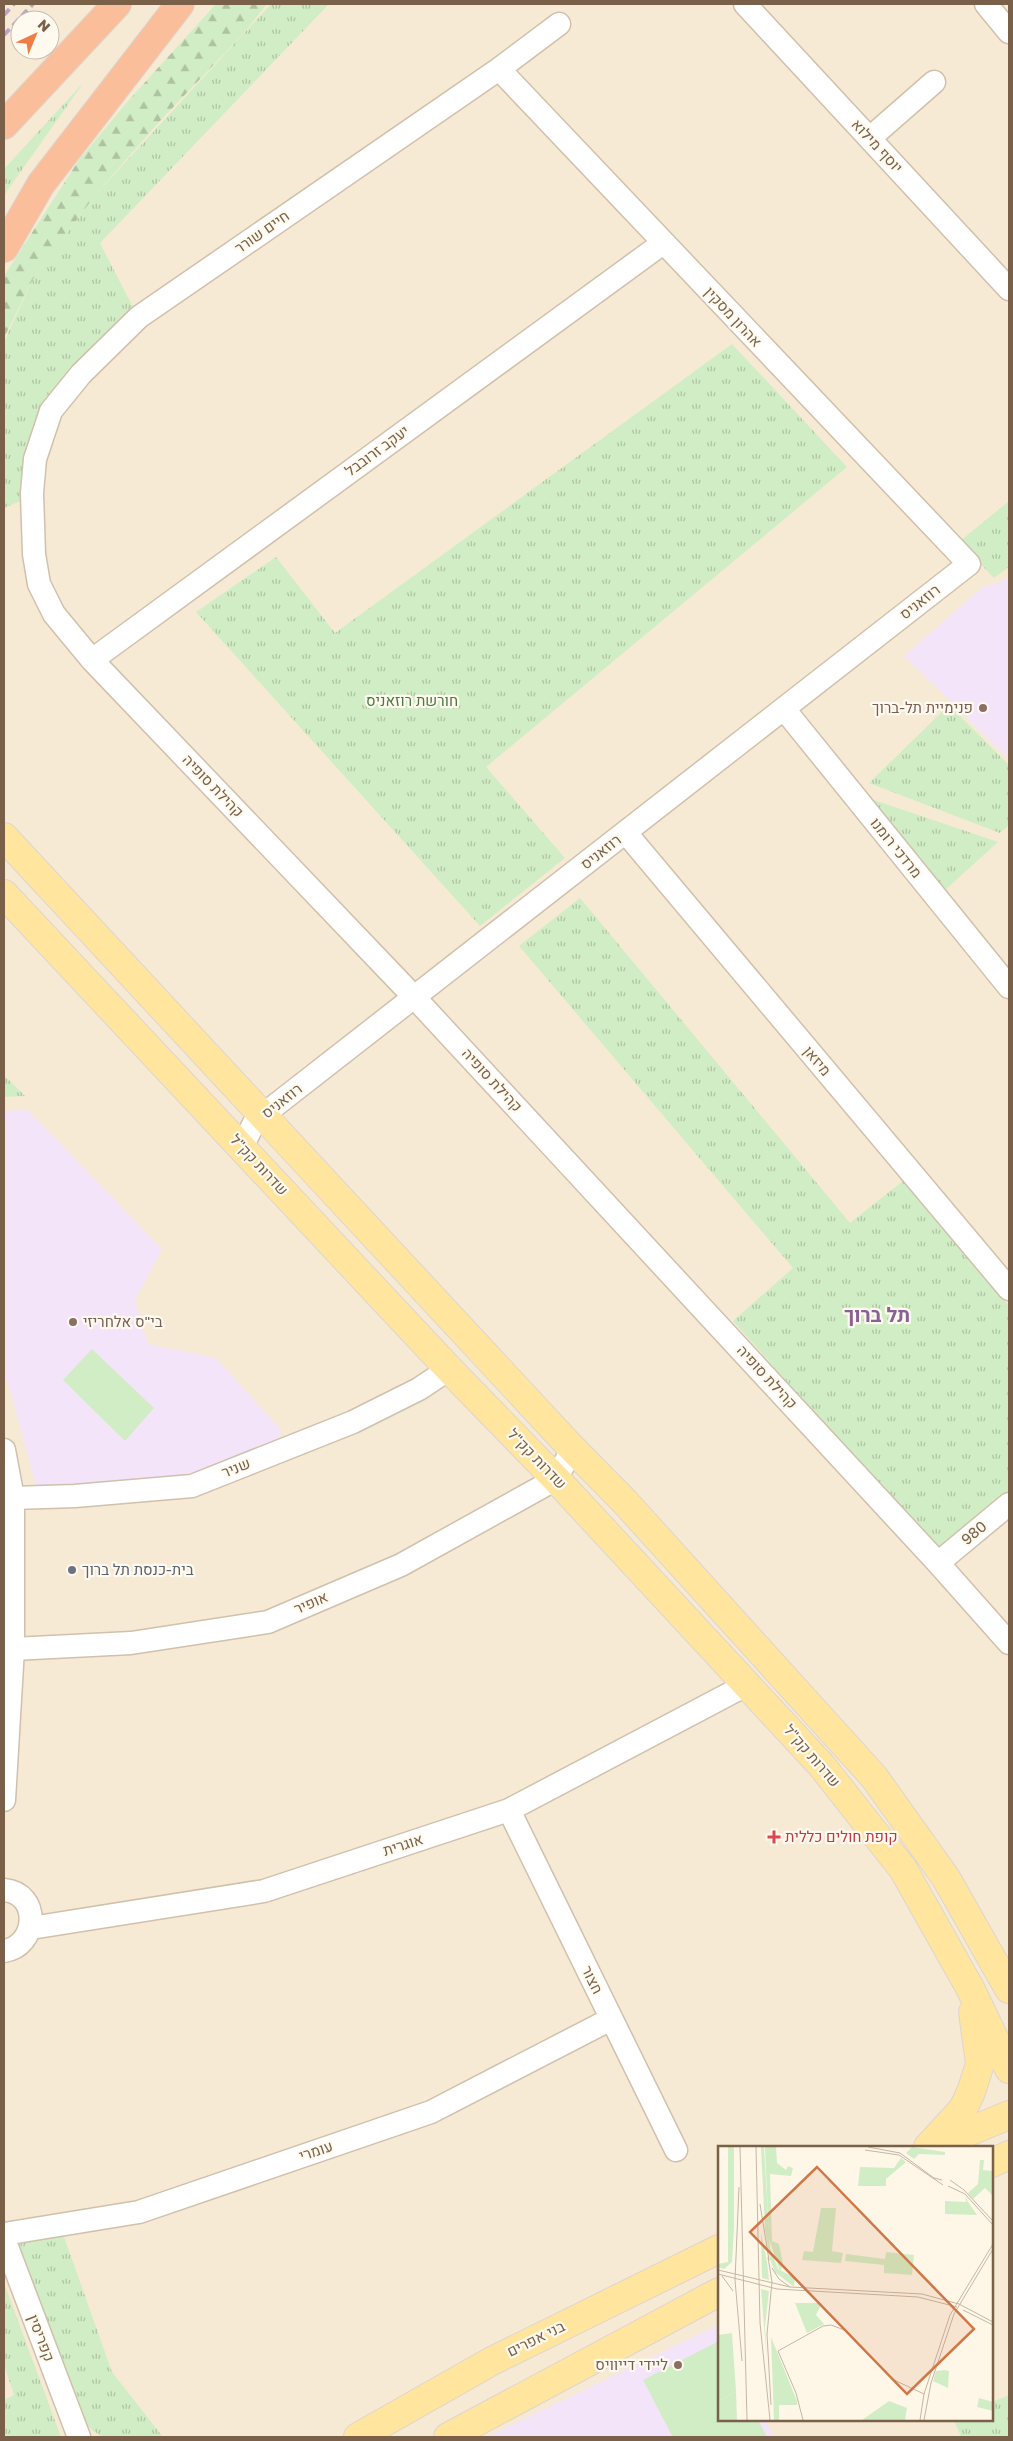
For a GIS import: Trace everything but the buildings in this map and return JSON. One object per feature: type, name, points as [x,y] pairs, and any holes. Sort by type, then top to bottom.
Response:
[{"type":"highway","points":[[4,125],[117,4]]},
{"type":"highway","points":[[4,248],[41,184],[180,4]]},
{"type":"main road","name":"שדרות קק\"ל","points":[[4,837],[568,1444],[625,1502],[874,1777],[946,1878],[1009,1990]]},
{"type":"main road","name":"שדרות קק\"ל","points":[[4,894],[449,1369],[556,1479],[822,1766],[903,1869],[970,1988],[1009,2069]]},
{"type":"main road","points":[[931,2146],[963,2109],[980,2064],[970,1988]]},
{"type":"main road","points":[[932,2146],[1009,2115]]},
{"type":"main road","points":[[993,2163],[1009,2155]]},
{"type":"main road","points":[[993,2170],[1009,2169]]},
{"type":"main road","name":"בני אפרים","points":[[358,2437],[492,2361],[718,2249]]},
{"type":"main road","points":[[448,2437],[718,2293]]},
{"type":"street","points":[[986,4],[1009,32]]},
{"type":"street","name":"יוסף מילוא","points":[[754,7],[870,138],[1007,282]]},
{"type":"street","name":"חיים שורר","points":[[32,493],[35,459],[51,412],[81,374],[139,317],[499,69],[559,24]]},
{"type":"street","name":"אהרון מסקין","points":[[499,69],[662,243],[969,564]]},
{"type":"street","points":[[870,138],[934,82]]},
{"type":"street","name":"יעקב זרובבל","points":[[92,660],[662,243]]},
{"type":"street","name":"קהילת סופיה","points":[[32,493],[34,554],[39,584],[54,614],[92,660],[416,998],[938,1563],[1009,1643]]},
{"type":"street","name":"רוזאניס","points":[[242,1147],[254,1123],[263,1115],[416,998],[969,564]]},
{"type":"street","name":"מרדכי רומנו","points":[[784,709],[1009,987]]},
{"type":"street","name":"מיזאן","points":[[626,833],[1009,1289]]},
{"type":"street","name":"שניר","points":[[8,1497],[75,1496],[192,1486],[354,1422],[419,1389],[449,1369]]},
{"type":"street","points":[[556,1479],[568,1457],[568,1444]]},
{"type":"street","points":[[4,1450],[8,1497],[9,1648],[4,1800]]},
{"type":"street","name":"אופיר","points":[[9,1648],[130,1644],[268,1622],[401,1565],[556,1479]]},
{"type":"street","name":"980","points":[[938,1563],[1009,1504]]},
{"type":"street","name":"אוגרית","points":[[31,1928],[264,1891],[508,1810],[748,1684]]},
{"type":"street","name":"חצור","points":[[508,1810],[676,2150]]},
{"type":"street","points":[[4,1890],[17,1894],[24,1900],[32,1918],[31,1928],[22,1943],[4,1951]]},
{"type":"street","name":"עומרי","points":[[4,2234],[140,2212],[431,2112],[611,2019]]},
{"type":"street","name":"קפריסין","points":[[4,2240],[79,2437]]},
{"type":"shaded area","points":[[4,4],[1009,4],[1009,2437],[4,2437]]},
{"type":"shaded area","name":"פנימיית תל-ברוך","points":[[1009,575],[1009,759],[904,656],[984,586],[999,583]]},
{"type":"shaded area","name":"בי\"ס אלחריזי","points":[[28,1110],[162,1249],[135,1300],[148,1344],[216,1358],[282,1431],[267,1456],[194,1485],[39,1497],[8,1382],[4,1374],[4,1111]]},
{"type":"shaded area","name":"ליידי דייוויס","points":[[718,2325],[718,2421],[766,2421],[774,2437],[487,2437]]},
{"type":"green space","points":[[216,4],[267,4],[243,34],[160,121],[96,194],[33,279],[4,338],[4,276],[79,160],[128,101]]},
{"type":"green space","points":[[271,4],[329,4],[100,243],[136,313],[70,380],[23,500],[4,508],[4,342],[33,279],[96,194]]},
{"type":"green space","points":[[84,82],[7,191],[4,197],[4,169]]},
{"type":"green space","name":"חורשת רוזאניס","points":[[732,344],[847,467],[486,767],[565,858],[480,926],[196,612],[276,557],[335,633]]},
{"type":"green space","points":[[1009,501],[1009,567],[994,578],[959,542]]},
{"type":"green space","points":[[949,705],[1009,765],[1009,825],[1000,833],[869,783]]},
{"type":"green space","points":[[868,798],[998,842],[943,892]]},
{"type":"green space","points":[[580,898],[850,1223],[904,1180],[1009,1306],[1009,1492],[939,1552],[733,1321],[793,1268],[519,946]]},
{"type":"green space","points":[[4,1075],[25,1096],[4,1097]]},
{"type":"green space","points":[[92,1349],[154,1408],[125,1441],[63,1380]]},
{"type":"green space","points":[[63,2234],[112,2372],[163,2437],[102,2437],[83,2423],[14,2244]]},
{"type":"green space","points":[[4,2283],[61,2437],[4,2437],[4,2400],[14,2395],[4,2365]]},
{"type":"green space","points":[[717,2342],[718,2421],[759,2421],[767,2437],[673,2437],[643,2380]]},
{"type":"green space","points":[[1009,2395],[1009,2437],[961,2437],[954,2421],[993,2421],[993,2402]]},
{"type":"railway","points":[[4,15],[14,4]]},
{"type":"railway","points":[[4,35],[33,4]]},
{"type":"place","name":"פנימיית תל-ברוך","points":[[983,708]]},
{"type":"place","name":"בי\"ס אלחריזי","points":[[73,1322]]},
{"type":"place","name":"בית-כנסת תל ברוך","points":[[72,1570]]},
{"type":"place","name":"קופת חולים כללית","points":[[774,1837]]},
{"type":"place","name":"ליידי דייוויס","points":[[678,2365]]},
{"type":"district","name":"תל ברוך","points":[[877,1315]]}]
